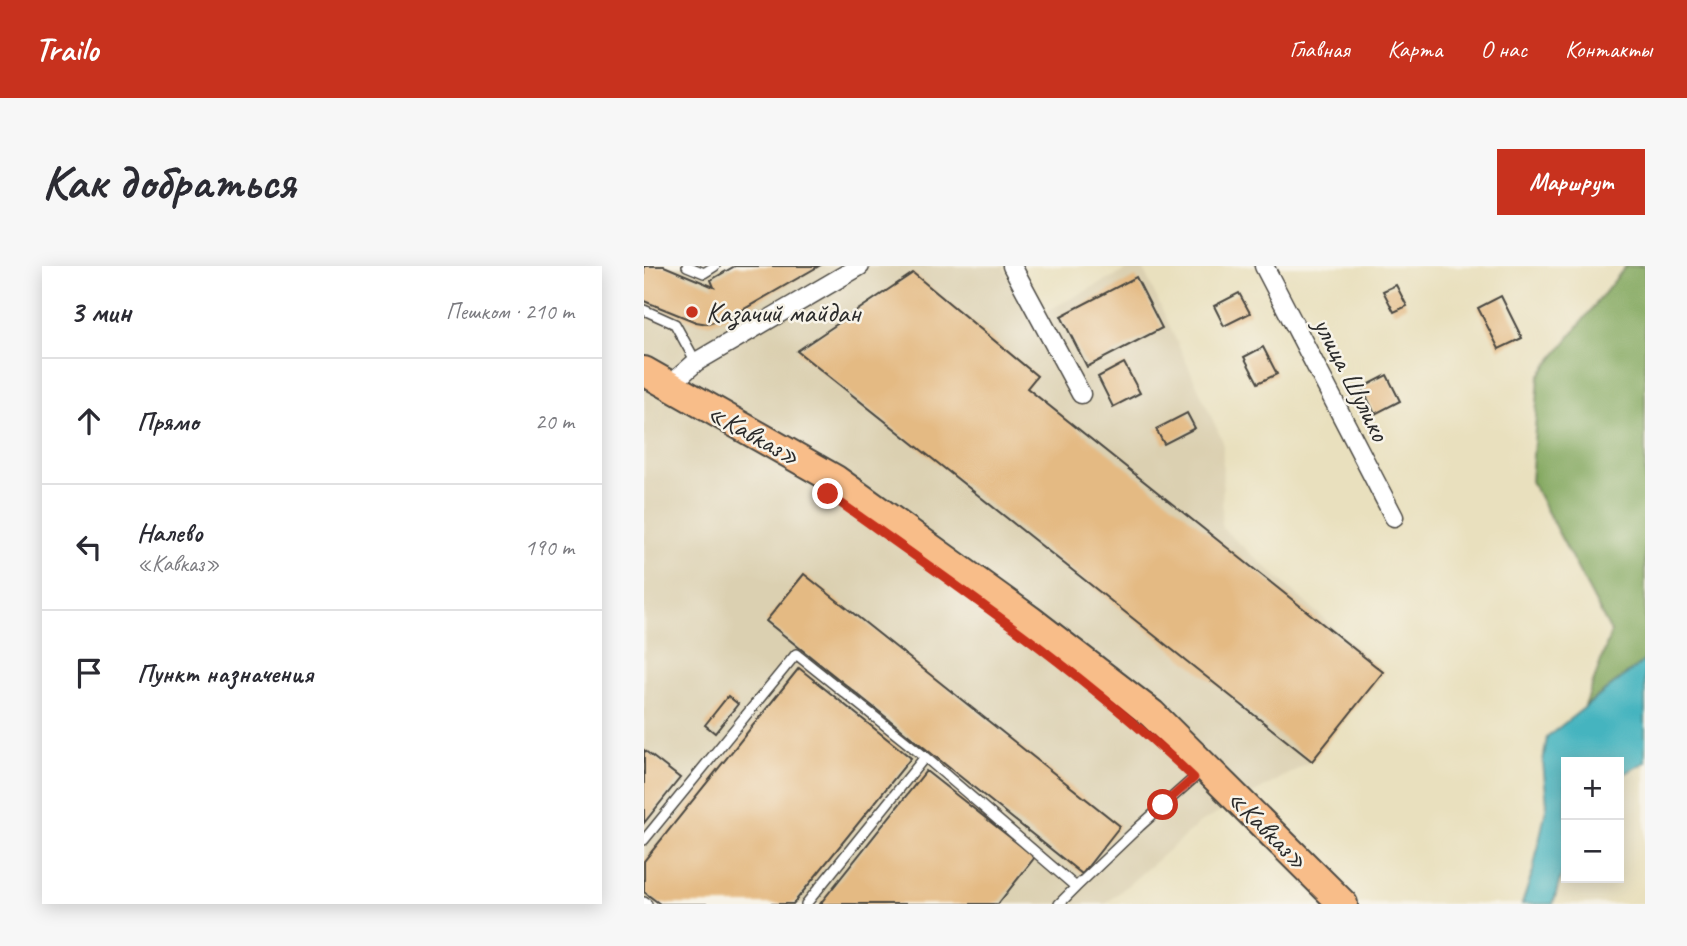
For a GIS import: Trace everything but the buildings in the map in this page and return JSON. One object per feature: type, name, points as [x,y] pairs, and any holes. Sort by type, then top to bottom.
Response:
[{"type":"main road","name":"«Кавказ»","points":[[644,371],[840,502],[1010,624],[1142,727],[1320,904]]},
{"type":"main road","name":"«Кавказ»","points":[[663,384],[836,480],[1101,674],[1152,714],[1343,904]]},
{"type":"street","points":[[644,360],[663,384],[860,266]]},
{"type":"street","points":[[1012,266],[1081,394]]},
{"type":"street","name":"улица Шулико","points":[[1264,266],[1394,517]]},
{"type":"lane","points":[[687,266],[704,273],[715,266]]},
{"type":"lane","points":[[644,310],[675,324],[696,362]]},
{"type":"lane","points":[[644,840],[796,654],[925,757],[1076,887]]},
{"type":"lane","points":[[806,904],[925,757]]},
{"type":"lane","points":[[1059,904],[1194,778]]},
{"type":"shaded area","points":[[644,266],[1003,266],[1031,319],[1134,266],[1142,266],[1223,442],[1222,528],[1383,672],[1312,761],[1200,823],[1106,904],[644,904]]},
{"type":"green space","points":[[1626,266],[1645,266],[1645,660],[1585,706],[1611,632],[1531,481],[1539,376]]},
{"type":"water","points":[[1645,660],[1645,762],[1624,774],[1624,757],[1561,757],[1561,876],[1553,904],[1522,904],[1533,871],[1547,804],[1543,762],[1547,737]]},
{"type":"place","name":"Казачий майдан","points":[[692,312]]},
{"type":"route","points":[[828,494],[1010,624],[1142,727],[1194,778],[1163,805]]}]
